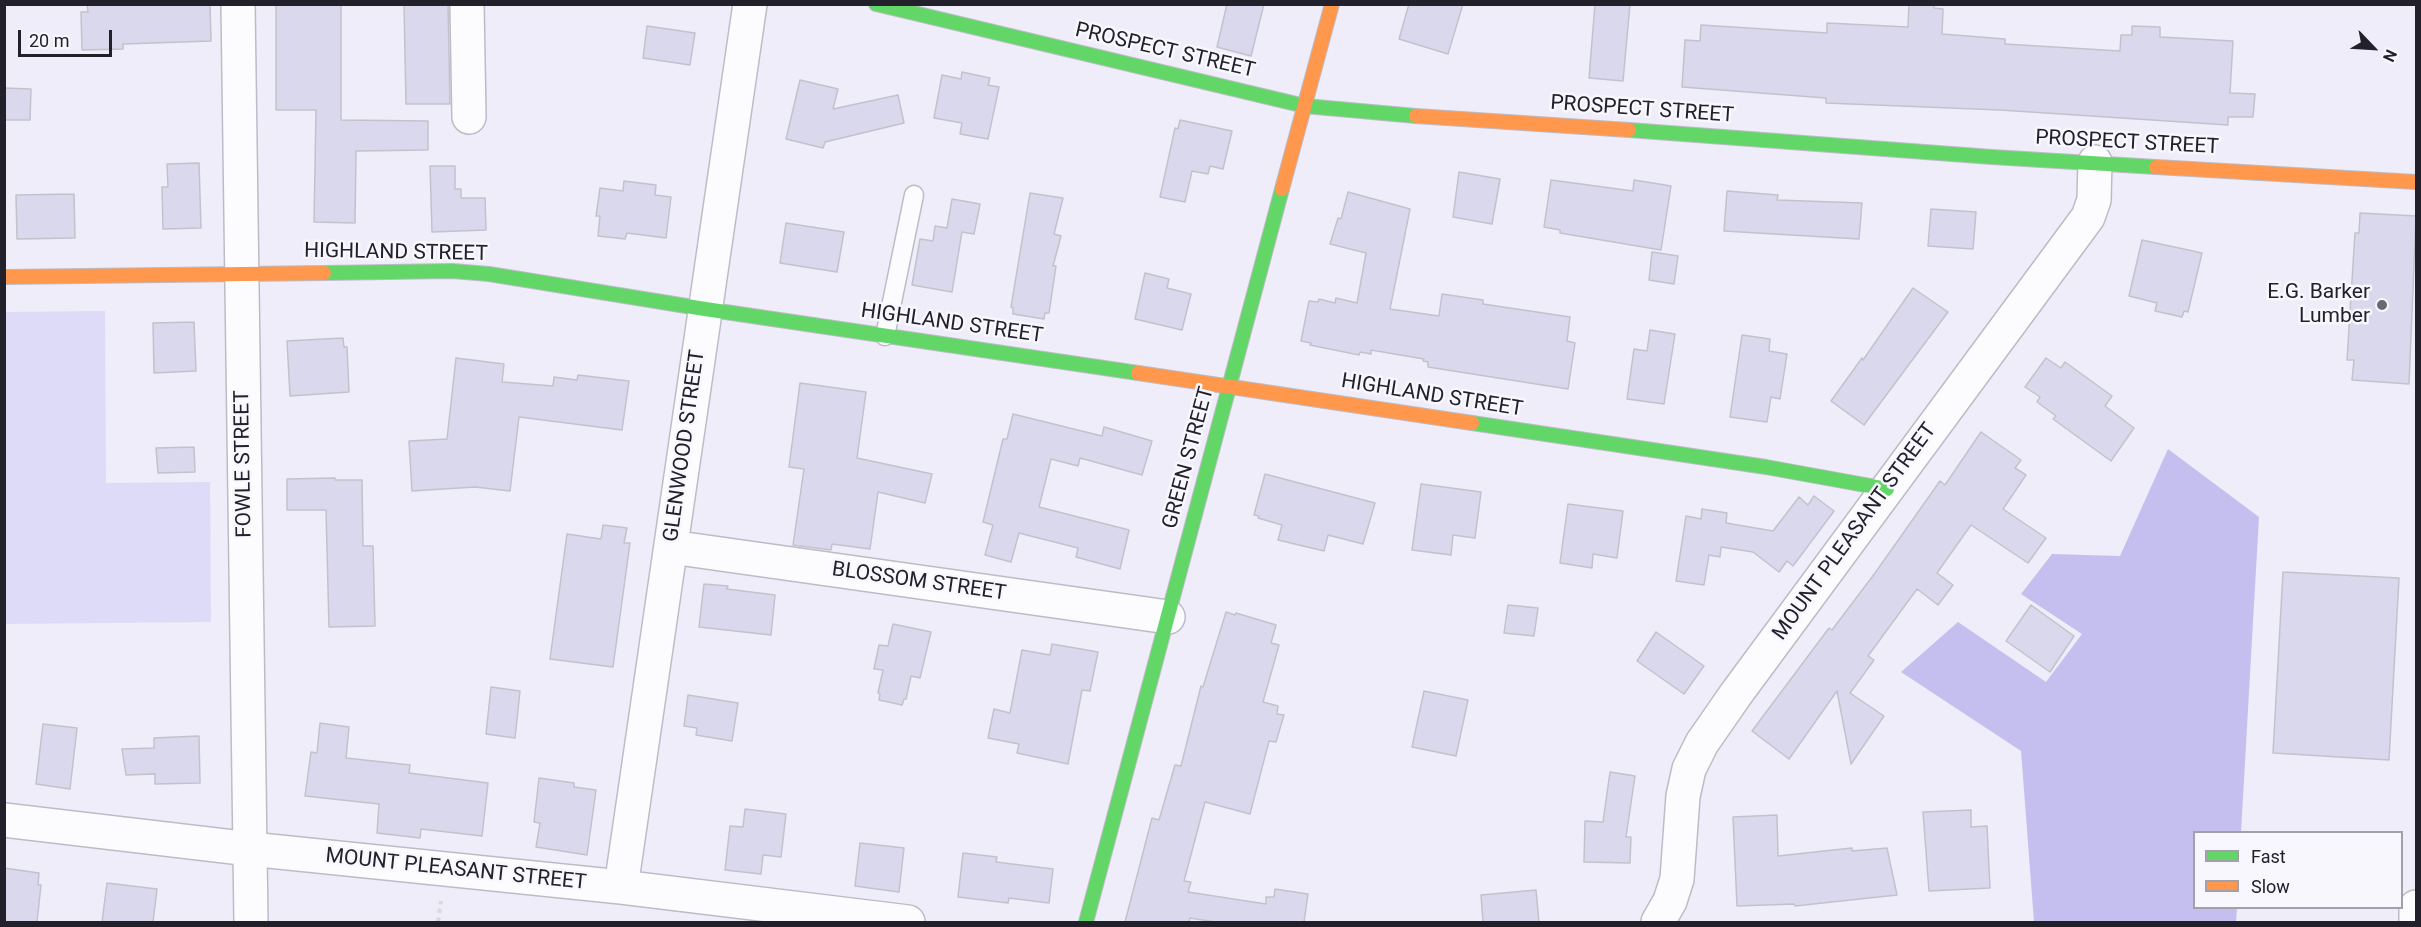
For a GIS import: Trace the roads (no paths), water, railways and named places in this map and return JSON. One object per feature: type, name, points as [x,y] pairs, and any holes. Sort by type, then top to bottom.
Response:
[{"type":"street","name":"FOWLE STREET","points":[[238,4],[251,922]]},
{"type":"street","points":[[467,4],[469,117]]},
{"type":"street","name":"GLENWOOD STREET","points":[[621,887],[750,4]]},
{"type":"street","name":"PROSPECT STREET","points":[[876,4],[1305,106],[1992,157],[2416,182]]},
{"type":"street","name":"GREEN STREET","points":[[1086,922],[1332,4]]},
{"type":"street","name":"MOUNT PLEASANT STREET","points":[[1658,922],[1670,901],[1677,879],[1683,796],[1693,760],[1718,719],[2088,217],[2094,200],[2095,162]]},
{"type":"street","name":"HIGHLAND STREET","points":[[4,277],[241,272],[471,272],[885,336],[1766,466],[1887,489]]},
{"type":"street","name":"BLOSSOM STREET","points":[[670,547],[1168,617]]},
{"type":"street","name":"MOUNT PLEASANT STREET","points":[[4,820],[250,849],[621,887],[754,914],[908,922]]},
{"type":"street","points":[[2416,908],[2416,922]]},
{"type":"lane","points":[[885,336],[914,195]]},
{"type":"place","name":"E.G. Barker Lumber","points":[[2382,305]]}]
